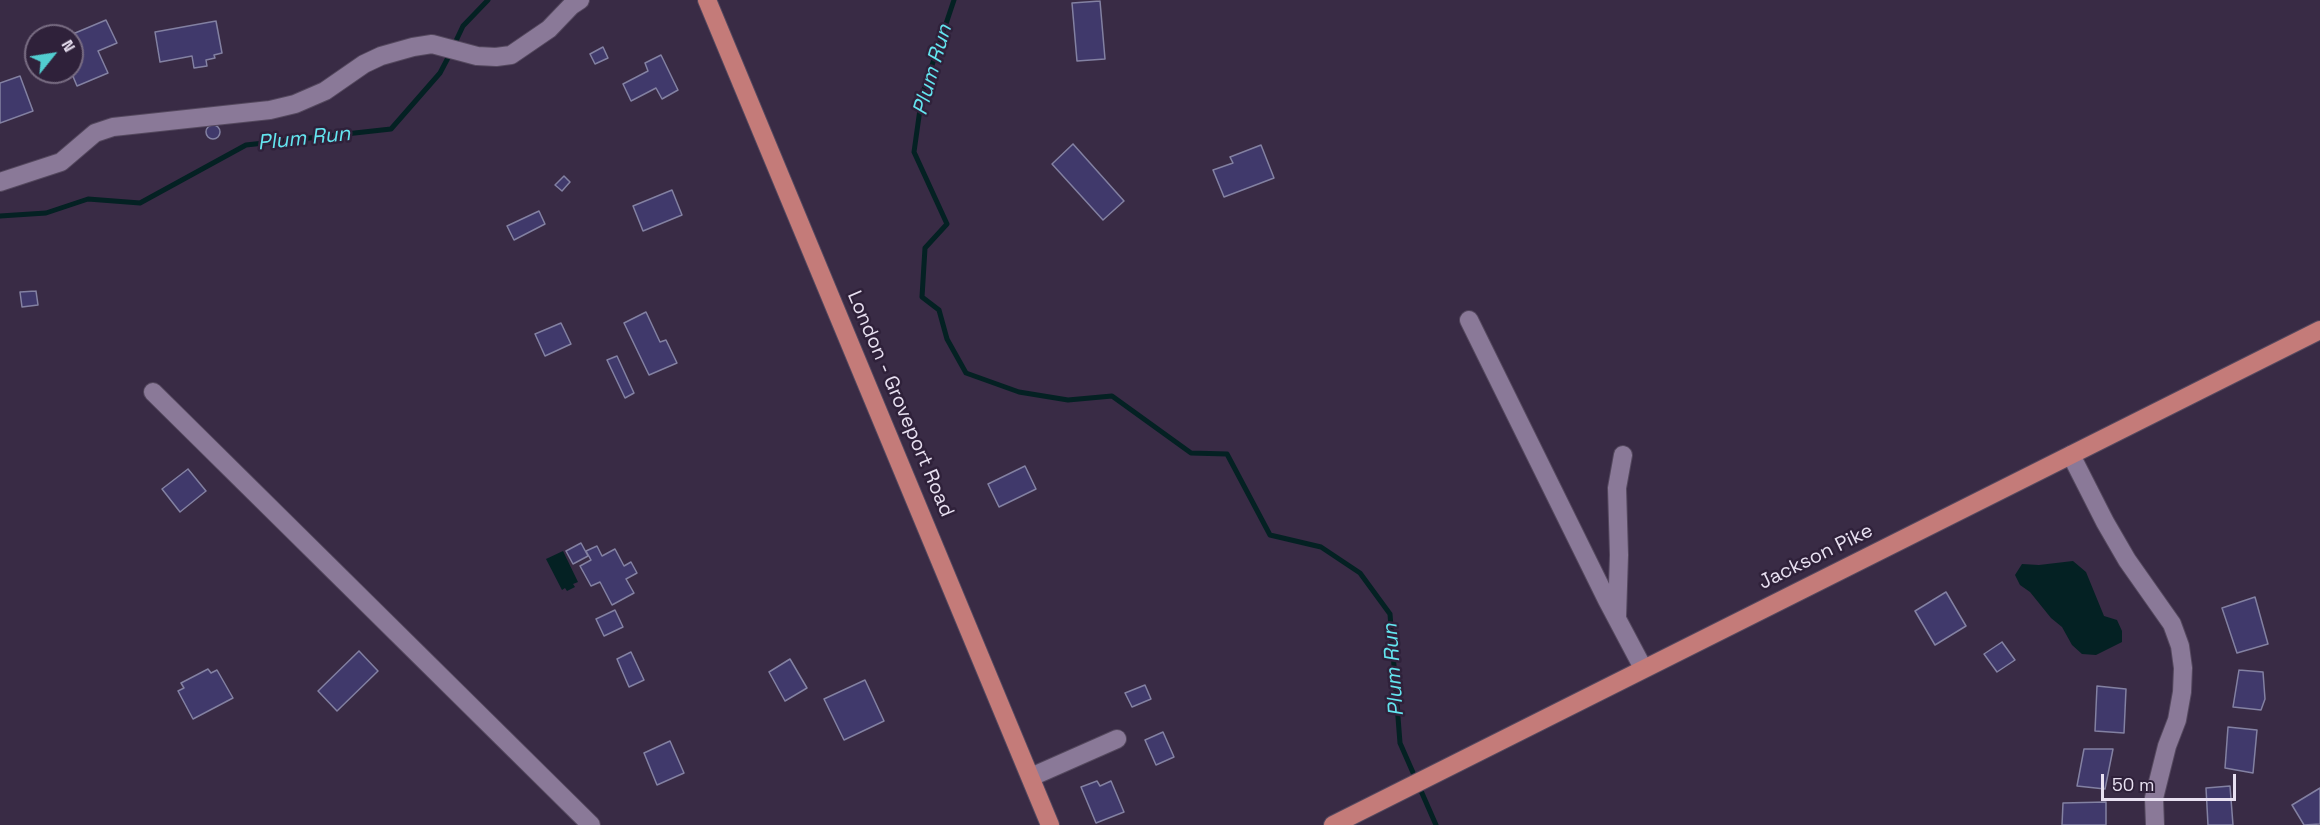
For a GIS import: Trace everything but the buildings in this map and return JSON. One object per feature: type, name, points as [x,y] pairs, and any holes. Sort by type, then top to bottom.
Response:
[{"type":"main road","name":"London - Groveport Road","points":[[707,0],[1050,825]]},
{"type":"main road","name":"Jackson Pike","points":[[1333,825],[2320,330]]},
{"type":"street","points":[[0,182],[61,162],[95,133],[113,127],[270,110],[295,104],[325,91],[364,64],[381,56],[432,44],[496,57],[511,55],[549,29],[580,0]]},
{"type":"street","points":[[1469,320],[1643,668]]},
{"type":"street","points":[[153,392],[591,825]]},
{"type":"street","points":[[1617,619],[1619,555],[1617,488],[1623,455]]},
{"type":"street","points":[[2071,455],[2110,532],[2172,624],[2180,646],[2183,668],[2182,692],[2177,720],[2167,746],[2154,798],[2155,825]]},
{"type":"street","points":[[1031,777],[1117,739]]},
{"type":"shaded area","points":[[563,551],[578,582],[573,584],[575,587],[567,591],[565,588],[562,590],[546,559]]},
{"type":"shaded area","points":[[2073,561],[2086,572],[2104,616],[2117,620],[2122,631],[2122,642],[2096,655],[2082,654],[2072,645],[2062,627],[2051,618],[2030,592],[2020,585],[2015,575],[2022,564],[2039,565]]},
{"type":"waterway","name":"Plum Run","points":[[454,45],[463,26],[488,0]]},
{"type":"waterway","name":"Plum Run","points":[[954,0],[922,95],[914,152],[947,224],[925,248],[922,297],[939,310],[947,339],[966,373],[1019,392],[1068,400],[1112,396],[1191,453],[1227,454],[1270,535],[1321,547],[1360,573],[1390,614],[1400,743],[1436,825]]},
{"type":"waterway","name":"Plum Run","points":[[0,216],[46,213],[88,199],[140,203],[246,145],[391,129],[440,73],[450,54]]}]
